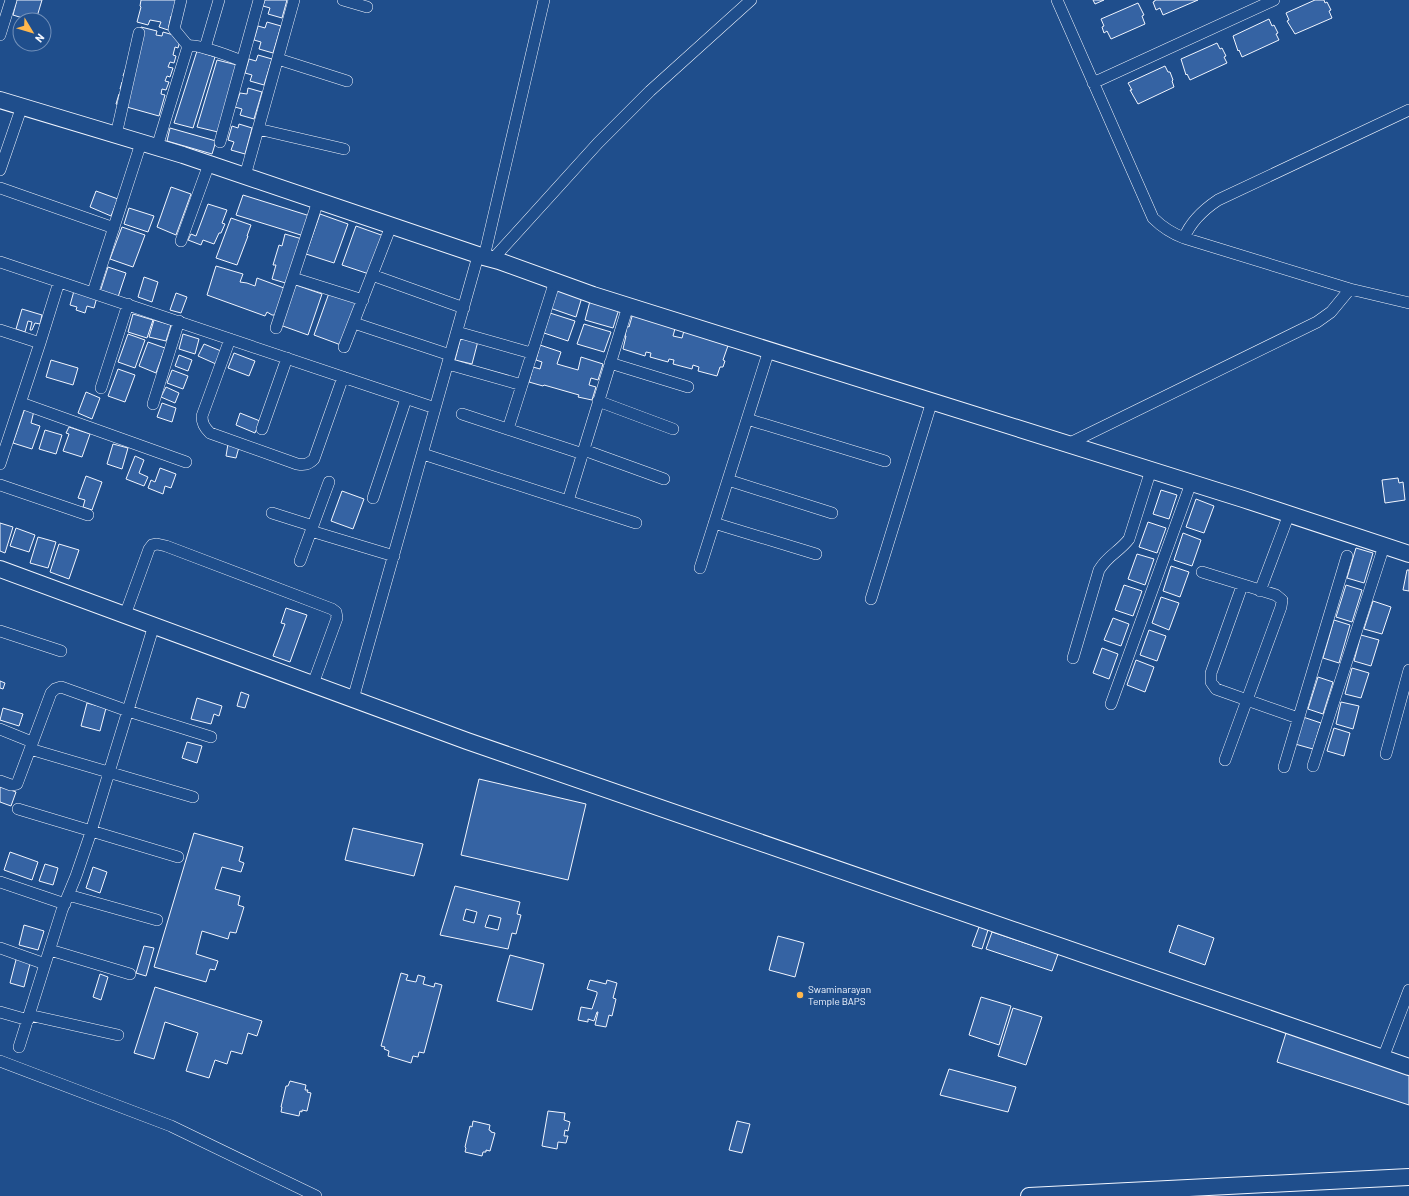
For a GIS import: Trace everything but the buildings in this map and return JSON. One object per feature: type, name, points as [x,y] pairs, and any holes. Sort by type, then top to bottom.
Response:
[{"type":"street","points":[[0,35],[11,0]]},
{"type":"street","points":[[181,0],[174,29],[188,46]]},
{"type":"street","points":[[205,48],[219,0]]},
{"type":"street","points":[[220,142],[259,0]]},
{"type":"street","points":[[245,176],[294,0]]},
{"type":"street","points":[[343,0],[367,7]]},
{"type":"street","points":[[353,699],[464,308],[485,258],[544,0]]},
{"type":"street","points":[[485,258],[645,96],[751,0]]},
{"type":"street","points":[[1057,0],[1153,218],[1164,228],[1184,238],[1350,289],[1409,303]]},
{"type":"street","points":[[1093,82],[1274,0]]},
{"type":"street","points":[[116,135],[139,33]]},
{"type":"street","points":[[188,46],[192,44],[242,61]]},
{"type":"street","points":[[157,147],[188,46]]},
{"type":"street","points":[[278,59],[347,81]]},
{"type":"street","points":[[0,100],[209,164],[628,306],[1151,470],[1409,554]]},
{"type":"street","points":[[0,170],[22,106]]},
{"type":"street","points":[[1184,238],[1188,227],[1198,216],[1218,200],[1409,110]]},
{"type":"street","points":[[258,129],[344,149]]},
{"type":"street","points":[[94,292],[141,143]]},
{"type":"street","points":[[182,241],[209,164]]},
{"type":"street","points":[[0,188],[114,228]]},
{"type":"street","points":[[276,328],[318,201]]},
{"type":"street","points":[[344,347],[392,226]]},
{"type":"street","points":[[0,262],[94,292],[435,408]]},
{"type":"street","points":[[372,276],[464,308]]},
{"type":"street","points":[[293,278],[363,300]]},
{"type":"street","points":[[508,429],[555,281]]},
{"type":"street","points":[[0,464],[59,282]]},
{"type":"street","points":[[1068,444],[1317,322],[1331,312],[1350,289]]},
{"type":"street","points":[[102,388],[128,304]]},
{"type":"street","points":[[568,500],[628,306]]},
{"type":"street","points":[[153,404],[179,321]]},
{"type":"street","points":[[354,323],[522,386]]},
{"type":"street","points":[[0,330],[40,343]]},
{"type":"street","points":[[457,332],[531,353]]},
{"type":"street","points":[[230,339],[202,416],[204,428],[210,433],[297,464],[304,465],[310,463],[314,459],[343,377]]},
{"type":"street","points":[[700,568],[769,350]]},
{"type":"street","points":[[262,429],[287,358]]},
{"type":"street","points":[[610,363],[688,386]]},
{"type":"street","points":[[374,498],[406,398]]},
{"type":"street","points":[[598,401],[673,429]]},
{"type":"street","points":[[870,599],[932,401]]},
{"type":"street","points":[[20,403],[186,462]]},
{"type":"street","points":[[462,414],[664,479]]},
{"type":"street","points":[[747,419],[885,461]]},
{"type":"street","points":[[423,454],[636,523]]},
{"type":"street","points":[[1073,658],[1099,570],[1104,561],[1123,546],[1128,539],[1151,470]]},
{"type":"street","points":[[728,480],[832,513]]},
{"type":"street","points":[[300,561],[329,482]]},
{"type":"street","points":[[1111,704],[1191,483]]},
{"type":"street","points":[[0,485],[88,515]]},
{"type":"street","points":[[272,513],[394,556]]},
{"type":"street","points":[[1260,591],[1289,514]]},
{"type":"street","points":[[714,523],[816,554]]},
{"type":"street","points":[[125,615],[149,549],[152,545],[157,544],[166,546],[332,609],[336,612],[337,618],[313,684]]},
{"type":"street","points":[[1313,766],[1384,546]]},
{"type":"street","points":[[1284,767],[1347,556]]},
{"type":"street","points":[[0,569],[353,699],[535,764],[1409,1066]]},
{"type":"street","points":[[1202,572],[1242,586],[1276,595],[1282,600],[1281,607],[1225,760]]},
{"type":"street","points":[[1242,586],[1211,673],[1211,682],[1216,689],[1246,701],[1298,718]]},
{"type":"street","points":[[19,1047],[66,899],[91,832],[154,626]]},
{"type":"street","points":[[0,631],[61,651]]},
{"type":"street","points":[[1386,754],[1409,670]]},
{"type":"street","points":[[0,781],[11,785],[17,784],[51,693],[55,689],[66,688],[128,711],[211,737]]},
{"type":"street","points":[[0,729],[31,745],[109,772],[193,797]]},
{"type":"street","points":[[18,809],[178,857]]},
{"type":"street","points":[[0,882],[157,920]]},
{"type":"street","points":[[0,948],[45,964]]},
{"type":"street","points":[[50,950],[130,974]]},
{"type":"street","points":[[1383,1058],[1409,990]]},
{"type":"street","points":[[0,1012],[118,1035]]},
{"type":"street","points":[[0,1061],[171,1126],[316,1196]]},
{"type":"street","points":[[1029,1196],[1409,1177]]},
{"type":"place","name":"Swaminarayan Temple BAPS","points":[[800,995]]}]
